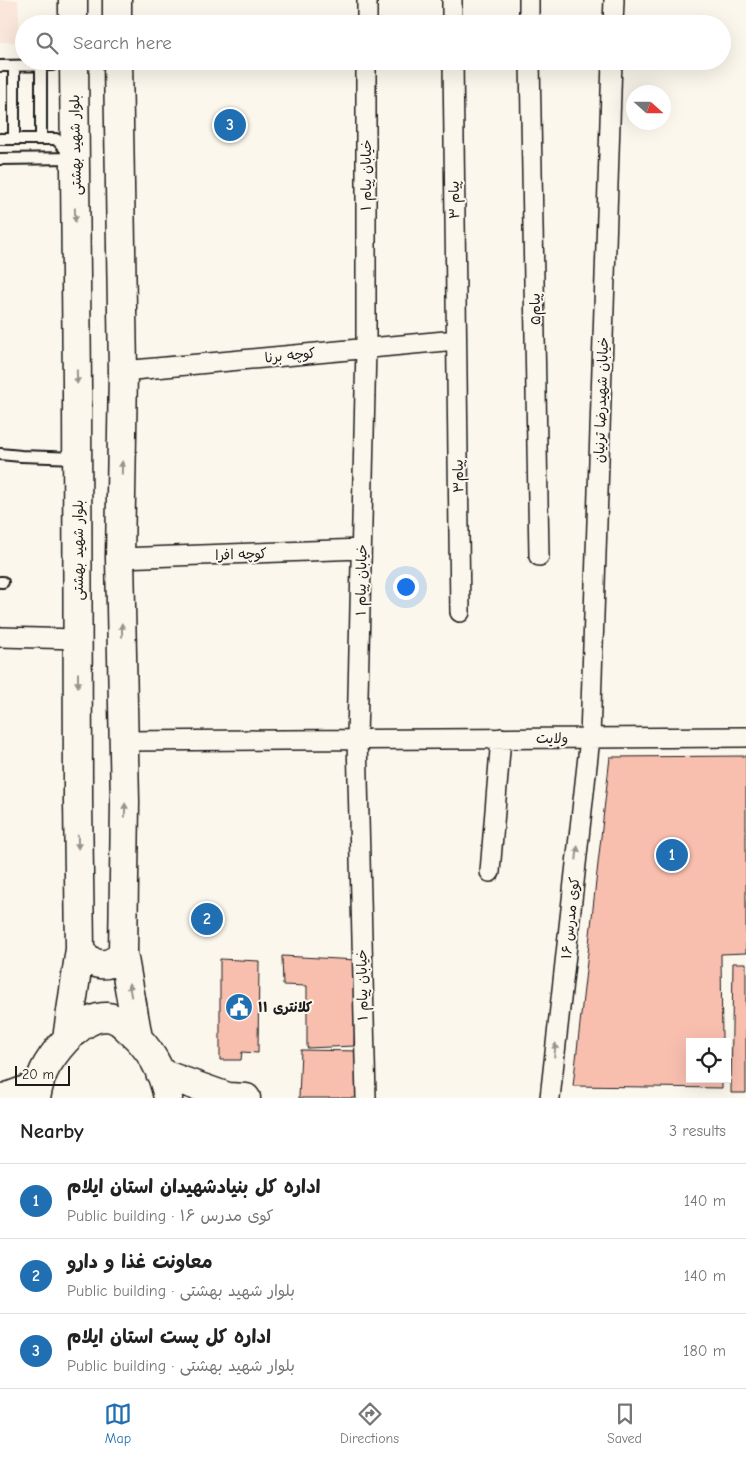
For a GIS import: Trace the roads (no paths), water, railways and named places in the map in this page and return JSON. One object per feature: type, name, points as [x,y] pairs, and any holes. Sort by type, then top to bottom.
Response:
[{"type":"main road","points":[[73,0],[73,15]]},
{"type":"main road","points":[[117,0],[117,15]]},
{"type":"main road","name":"بلوار شهید بهشتی","points":[[66,1039],[80,949],[74,70]]},
{"type":"main road","points":[[118,70],[123,371],[120,558],[125,802],[123,952],[138,1038]]},
{"type":"main road","points":[[80,949],[84,956],[98,964],[113,962],[123,952]]},
{"type":"main road","points":[[4,1098],[37,1091],[46,1066],[66,1039],[87,1022],[97,1018],[108,1017],[118,1020],[138,1038],[154,1060],[164,1086],[228,1097],[246,1098]]},
{"type":"street","points":[[366,15],[367,0]]},
{"type":"street","points":[[452,0],[452,15]]},
{"type":"street","points":[[529,0],[529,15]]},
{"type":"street","points":[[613,15],[614,0]]},
{"type":"street","name":"خیابان پیام ۱","points":[[366,70],[366,347],[357,739],[366,1098]]},
{"type":"street","name":"پیام ۳","points":[[453,70],[456,340]]},
{"type":"street","name":"پیام۵","points":[[530,70],[539,556]]},
{"type":"street","name":"خیابان شهیدرضا ترنیان","points":[[590,738],[612,70]]},
{"type":"street","name":"کوچه برنا","points":[[123,371],[456,340]]},
{"type":"street","name":"پیام۳","points":[[456,340],[460,612]]},
{"type":"street","name":"کوچه افرا","points":[[120,558],[361,549]]},
{"type":"street","points":[[0,638],[78,639]]},
{"type":"street","name":"ولایت","points":[[124,741],[746,737]]},
{"type":"street","points":[[490,872],[501,738]]},
{"type":"street","name":"کوی مدرس ۱۶","points":[[550,1098],[590,738]]},
{"type":"lane","points":[[0,66],[14,66],[14,139]]},
{"type":"lane","points":[[41,70],[41,138]]},
{"type":"lane","points":[[0,139],[56,139],[74,158]]},
{"type":"lane","points":[[0,159],[74,158]]},
{"type":"lane","points":[[0,454],[78,458]]},
{"type":"place","name":"اداره کل پست استان ایلام","points":[[230,125]]},
{"type":"place","name":"اداره کل بنیادشهیدان استان ایلام","points":[[672,855]]},
{"type":"place","name":"معاونت غذا و دارو","points":[[207,919]]},
{"type":"place","name":"کلانتری ۱۱","points":[[239,1007]]}]
